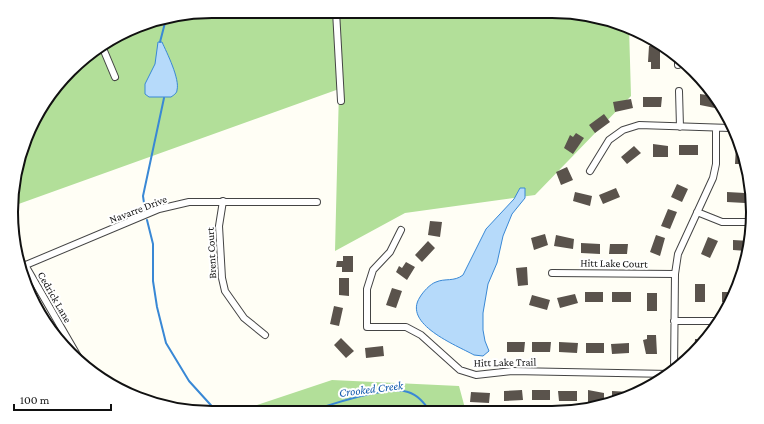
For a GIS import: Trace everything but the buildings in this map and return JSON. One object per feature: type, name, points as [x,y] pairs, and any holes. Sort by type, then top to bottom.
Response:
[{"type":"street","points":[[336,18],[341,101]]},
{"type":"street","points":[[104,51],[115,77]]},
{"type":"street","points":[[679,91],[680,127]]},
{"type":"street","points":[[590,170],[609,140],[623,130],[640,125],[727,128]]},
{"type":"street","points":[[674,363],[675,274],[678,254],[713,178],[716,164],[716,128]]},
{"type":"street","name":"Brent Court","points":[[223,201],[219,226],[222,278],[226,291],[244,318],[265,335]]},
{"type":"street","name":"Navarre Drive","points":[[26,265],[159,209],[188,202],[317,202]]},
{"type":"street","points":[[697,212],[722,222],[746,222]]},
{"type":"street","name":"Hitt Lake Trail","points":[[401,230],[390,252],[374,270],[366,289],[366,327],[406,327],[421,336],[460,370],[476,375],[512,371],[659,374]]},
{"type":"street","name":"Hitt Lake Court","points":[[552,273],[675,274]]},
{"type":"street","name":"Cedrick Lane","points":[[28,275],[71,345]]},
{"type":"street","points":[[674,321],[712,321]]},
{"type":"green space","points":[[199,18],[565,18],[614,28],[629,34],[631,96],[535,195],[405,213],[335,251],[339,89],[18,204],[22,174],[28,150],[38,126],[58,94],[84,66],[94,58],[126,38],[150,28]]},
{"type":"green space","points":[[332,380],[459,386],[464,406],[254,406]]},
{"type":"water","points":[[158,42],[162,42],[177,79],[177,91],[171,97],[149,97],[145,94],[145,84],[155,64]]},
{"type":"water","points":[[520,188],[525,188],[525,198],[512,214],[503,236],[497,263],[488,284],[483,313],[483,330],[489,351],[483,356],[474,355],[444,339],[424,325],[418,316],[416,307],[421,295],[431,284],[463,275],[486,229],[514,199]]},
{"type":"waterway","points":[[160,42],[165,24]]},
{"type":"waterway","points":[[145,210],[143,196],[164,98]]},
{"type":"waterway","points":[[147,220],[153,244],[153,281],[157,307],[166,343],[189,381],[212,406]]},
{"type":"waterway","name":"Crooked Creek","points":[[327,406],[373,393],[386,391],[408,392],[418,397],[426,406]]}]
